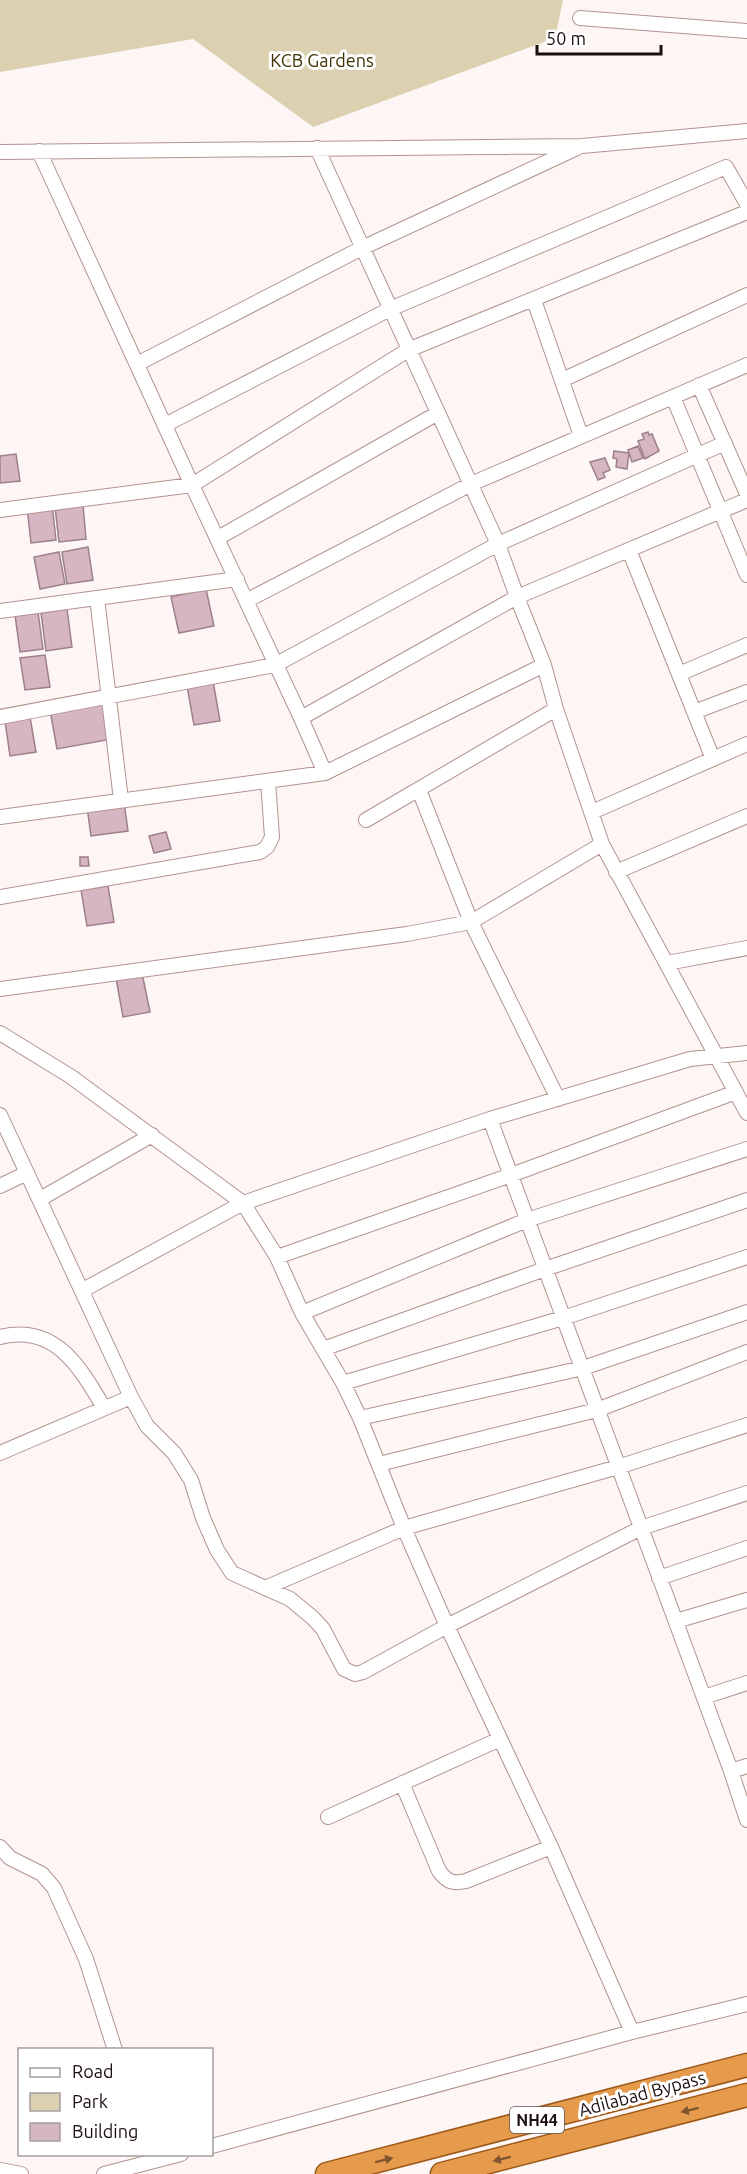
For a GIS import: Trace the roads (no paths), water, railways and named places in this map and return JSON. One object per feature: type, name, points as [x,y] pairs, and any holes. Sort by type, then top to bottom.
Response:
[{"type":"highway","name":"Adilabad Bypass","points":[[327,2174],[747,2065]]},
{"type":"highway","name":"Adilabad Bypass","points":[[442,2174],[747,2095]]},
{"type":"street","points":[[580,18],[747,31]]},
{"type":"street","points":[[0,152],[582,146],[747,131]]},
{"type":"street","points":[[137,364],[362,248],[582,146]]},
{"type":"street","points":[[317,148],[498,544],[544,665],[556,709],[602,844],[747,1113]]},
{"type":"street","points":[[39,151],[325,773]]},
{"type":"street","points":[[165,425],[390,309],[726,167],[747,204]]},
{"type":"street","points":[[0,510],[192,485],[408,350],[747,212]]},
{"type":"street","points":[[562,380],[747,295]]},
{"type":"street","points":[[534,300],[581,436]]},
{"type":"street","points":[[246,601],[471,484],[747,365]]},
{"type":"street","points":[[699,385],[747,494]]},
{"type":"street","points":[[673,397],[747,575]]},
{"type":"street","points":[[218,538],[438,413]]},
{"type":"street","points":[[0,717],[275,665],[498,544],[725,443]]},
{"type":"street","points":[[301,718],[517,597],[747,500]]},
{"type":"street","points":[[629,550],[713,759]]},
{"type":"street","points":[[0,611],[237,579]]},
{"type":"street","points":[[97,598],[121,800]]},
{"type":"street","points":[[679,674],[747,645]]},
{"type":"street","points":[[0,817],[325,773],[544,665]]},
{"type":"street","points":[[694,712],[747,692]]},
{"type":"street","points":[[366,820],[556,709]]},
{"type":"street","points":[[592,812],[747,744]]},
{"type":"street","points":[[0,897],[260,852],[267,848],[272,837],[268,781]]},
{"type":"street","points":[[419,790],[471,922],[558,1099]]},
{"type":"street","points":[[616,872],[747,816]]},
{"type":"street","points":[[0,990],[407,934],[471,922],[602,844]]},
{"type":"street","points":[[667,963],[747,948]]},
{"type":"street","points":[[0,1033],[70,1076],[243,1203],[277,1257],[303,1313],[360,1418],[404,1528],[447,1626],[551,1847],[632,2032]]},
{"type":"street","points":[[83,1290],[243,1203],[490,1119],[690,1059],[747,1053]]},
{"type":"street","points":[[277,1257],[511,1175],[736,1092]]},
{"type":"street","points":[[0,1115],[131,1397],[147,1426],[174,1453],[191,1480],[212,1540],[227,1565],[232,1573],[290,1599],[313,1618],[329,1638],[341,1665],[348,1672],[355,1674],[641,1528],[747,1493]]},
{"type":"street","points":[[490,1119],[563,1318],[584,1368],[597,1410],[704,1697],[747,1820]]},
{"type":"street","points":[[40,1199],[152,1135]]},
{"type":"street","points":[[303,1313],[527,1220],[747,1149]]},
{"type":"street","points":[[0,1186],[27,1173]]},
{"type":"street","points":[[323,1349],[545,1269],[747,1200]]},
{"type":"street","points":[[343,1383],[563,1318],[747,1257]]},
{"type":"street","points":[[360,1418],[584,1368],[747,1312]]},
{"type":"street","points":[[0,1336],[21,1333],[34,1335],[45,1338],[58,1346],[74,1362],[104,1408]]},
{"type":"street","points":[[379,1464],[597,1410],[747,1352]]},
{"type":"street","points":[[0,1453],[131,1397]]},
{"type":"street","points":[[265,1588],[404,1528],[618,1467],[747,1425]]},
{"type":"street","points":[[659,1578],[747,1548]]},
{"type":"street","points":[[676,1622],[747,1600]]},
{"type":"street","points":[[704,1697],[747,1683]]},
{"type":"street","points":[[328,1817],[500,1739]]},
{"type":"street","points":[[731,1771],[747,1766]]},
{"type":"street","points":[[402,1784],[439,1871],[446,1880],[456,1883],[466,1881],[551,1847]]},
{"type":"street","points":[[0,1847],[10,1858],[42,1874],[54,1888],[86,1959],[115,2048]]},
{"type":"street","points":[[213,2146],[632,2032],[747,2004]]},
{"type":"street","points":[[104,2174],[144,2159],[166,2156]]},
{"type":"street","points":[[0,2169],[21,2174]]},
{"type":"park label","name":"KCB Gardens","points":[[322,60]]}]
